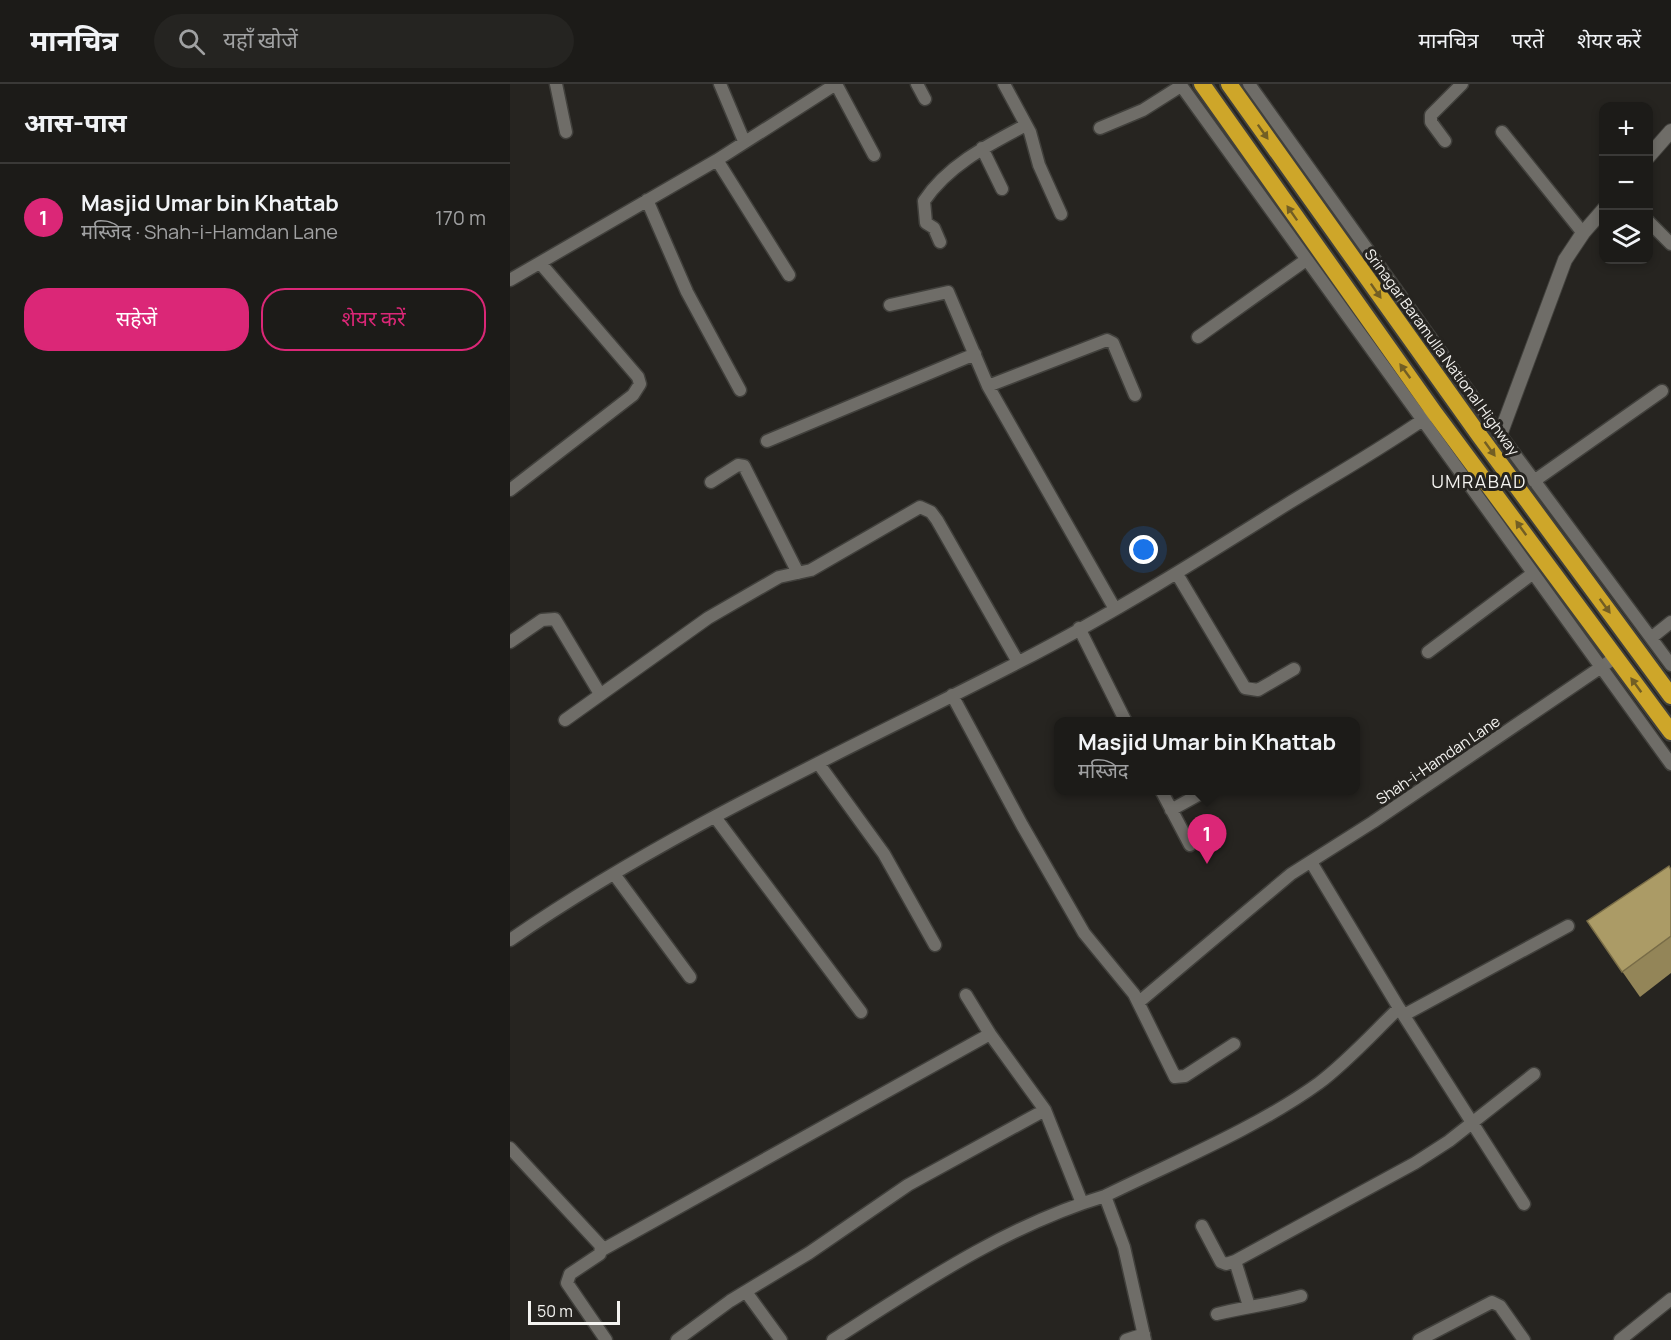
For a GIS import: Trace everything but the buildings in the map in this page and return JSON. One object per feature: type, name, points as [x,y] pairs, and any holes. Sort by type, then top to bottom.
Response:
[{"type":"highway","points":[[1202,84],[1427,416],[1616,657],[1671,732]]},
{"type":"highway","name":"Srinagar Baramulla National Highway","points":[[1229,84],[1357,249],[1671,695]]},
{"type":"street","points":[[556,84],[566,132]]},
{"type":"street","points":[[720,84],[744,141]]},
{"type":"street","points":[[510,280],[717,160],[836,84],[874,155]]},
{"type":"street","points":[[917,84],[925,99]]},
{"type":"street","points":[[1004,84],[1026,124],[1039,165],[1061,214]]},
{"type":"street","points":[[1249,84],[1357,249],[1500,435],[1671,665]]},
{"type":"street","points":[[1445,141],[1431,122],[1431,115],[1462,84]]},
{"type":"street","points":[[1100,128],[1143,110],[1181,85],[1306,260],[1427,416],[1532,574],[1671,764]]},
{"type":"street","points":[[940,242],[934,228],[926,223],[924,201],[937,182],[982,148],[1026,124]]},
{"type":"street","points":[[1649,156],[1671,131]]},
{"type":"street","points":[[1502,132],[1582,233]]},
{"type":"street","points":[[982,148],[1002,189]]},
{"type":"street","points":[[717,160],[789,275]]},
{"type":"street","points":[[647,200],[687,292],[740,390]]},
{"type":"street","points":[[1500,435],[1565,260],[1582,233],[1603,210]]},
{"type":"street","points":[[1653,226],[1671,244]]},
{"type":"street","points":[[1198,337],[1306,260]]},
{"type":"street","points":[[510,490],[633,395],[639,384],[638,377],[541,264]]},
{"type":"street","points":[[890,305],[948,292],[988,386],[1115,609]]},
{"type":"street","points":[[988,386],[1105,339],[1113,343],[1135,395]]},
{"type":"street","points":[[767,441],[975,354]]},
{"type":"street","points":[[1534,481],[1662,391]]},
{"type":"street","points":[[511,938],[614,874],[715,817],[1018,662],[1177,574],[1427,416]]},
{"type":"street","points":[[711,482],[738,465],[744,466],[798,573]]},
{"type":"street","points":[[565,720],[708,618],[778,577],[811,570],[915,508],[927,508],[937,520],[1018,662]]},
{"type":"street","points":[[1177,574],[1245,688],[1258,690],[1294,669]]},
{"type":"street","points":[[1428,652],[1532,574]]},
{"type":"street","points":[[510,642],[542,620],[555,619],[600,694]]},
{"type":"street","points":[[1651,638],[1671,622]]},
{"type":"street","points":[[1079,628],[1124,717]]},
{"type":"street","name":"Shah-i-Hamdan Lane","points":[[1138,1002],[1271,889],[1616,657]]},
{"type":"street","points":[[952,695],[1022,825],[1090,942],[1138,1002],[1171,1071],[1178,1078],[1234,1044]]},
{"type":"street","points":[[818,763],[884,854],[935,945]]},
{"type":"street","points":[[1164,795],[1190,845]]},
{"type":"street","points":[[1171,810],[1198,795]]},
{"type":"street","points":[[715,817],[861,1012]]},
{"type":"street","points":[[1311,862],[1401,1012],[1524,1204]]},
{"type":"street","points":[[614,874],[690,977]]},
{"type":"street","points":[[833,1340],[989,1244],[1082,1203],[1105,1196],[1235,1132],[1305,1092],[1401,1012],[1568,926]]},
{"type":"street","points":[[966,995],[990,1034],[1045,1110],[1082,1203]]},
{"type":"street","points":[[606,1340],[567,1283],[570,1274],[595,1258],[602,1250],[990,1034]]},
{"type":"street","points":[[1202,1226],[1221,1262],[1226,1264],[1235,1261],[1390,1178],[1473,1123],[1534,1074]]},
{"type":"street","points":[[677,1340],[908,1185],[1045,1110]]},
{"type":"street","points":[[510,1148],[597,1239],[602,1250]]},
{"type":"street","points":[[1105,1196],[1124,1248],[1144,1337],[1126,1340]]},
{"type":"street","points":[[1235,1261],[1249,1306]]},
{"type":"street","points":[[746,1292],[781,1340]]},
{"type":"street","points":[[1217,1314],[1301,1296]]},
{"type":"street","points":[[1620,1340],[1671,1299]]},
{"type":"street","points":[[1419,1340],[1492,1302],[1500,1306],[1524,1340]]},
{"type":"place","name":"Masjid Umar bin Khattab","points":[[1207,864]]},
{"type":"district","name":"UMRABAD","points":[[1479,481]]}]
